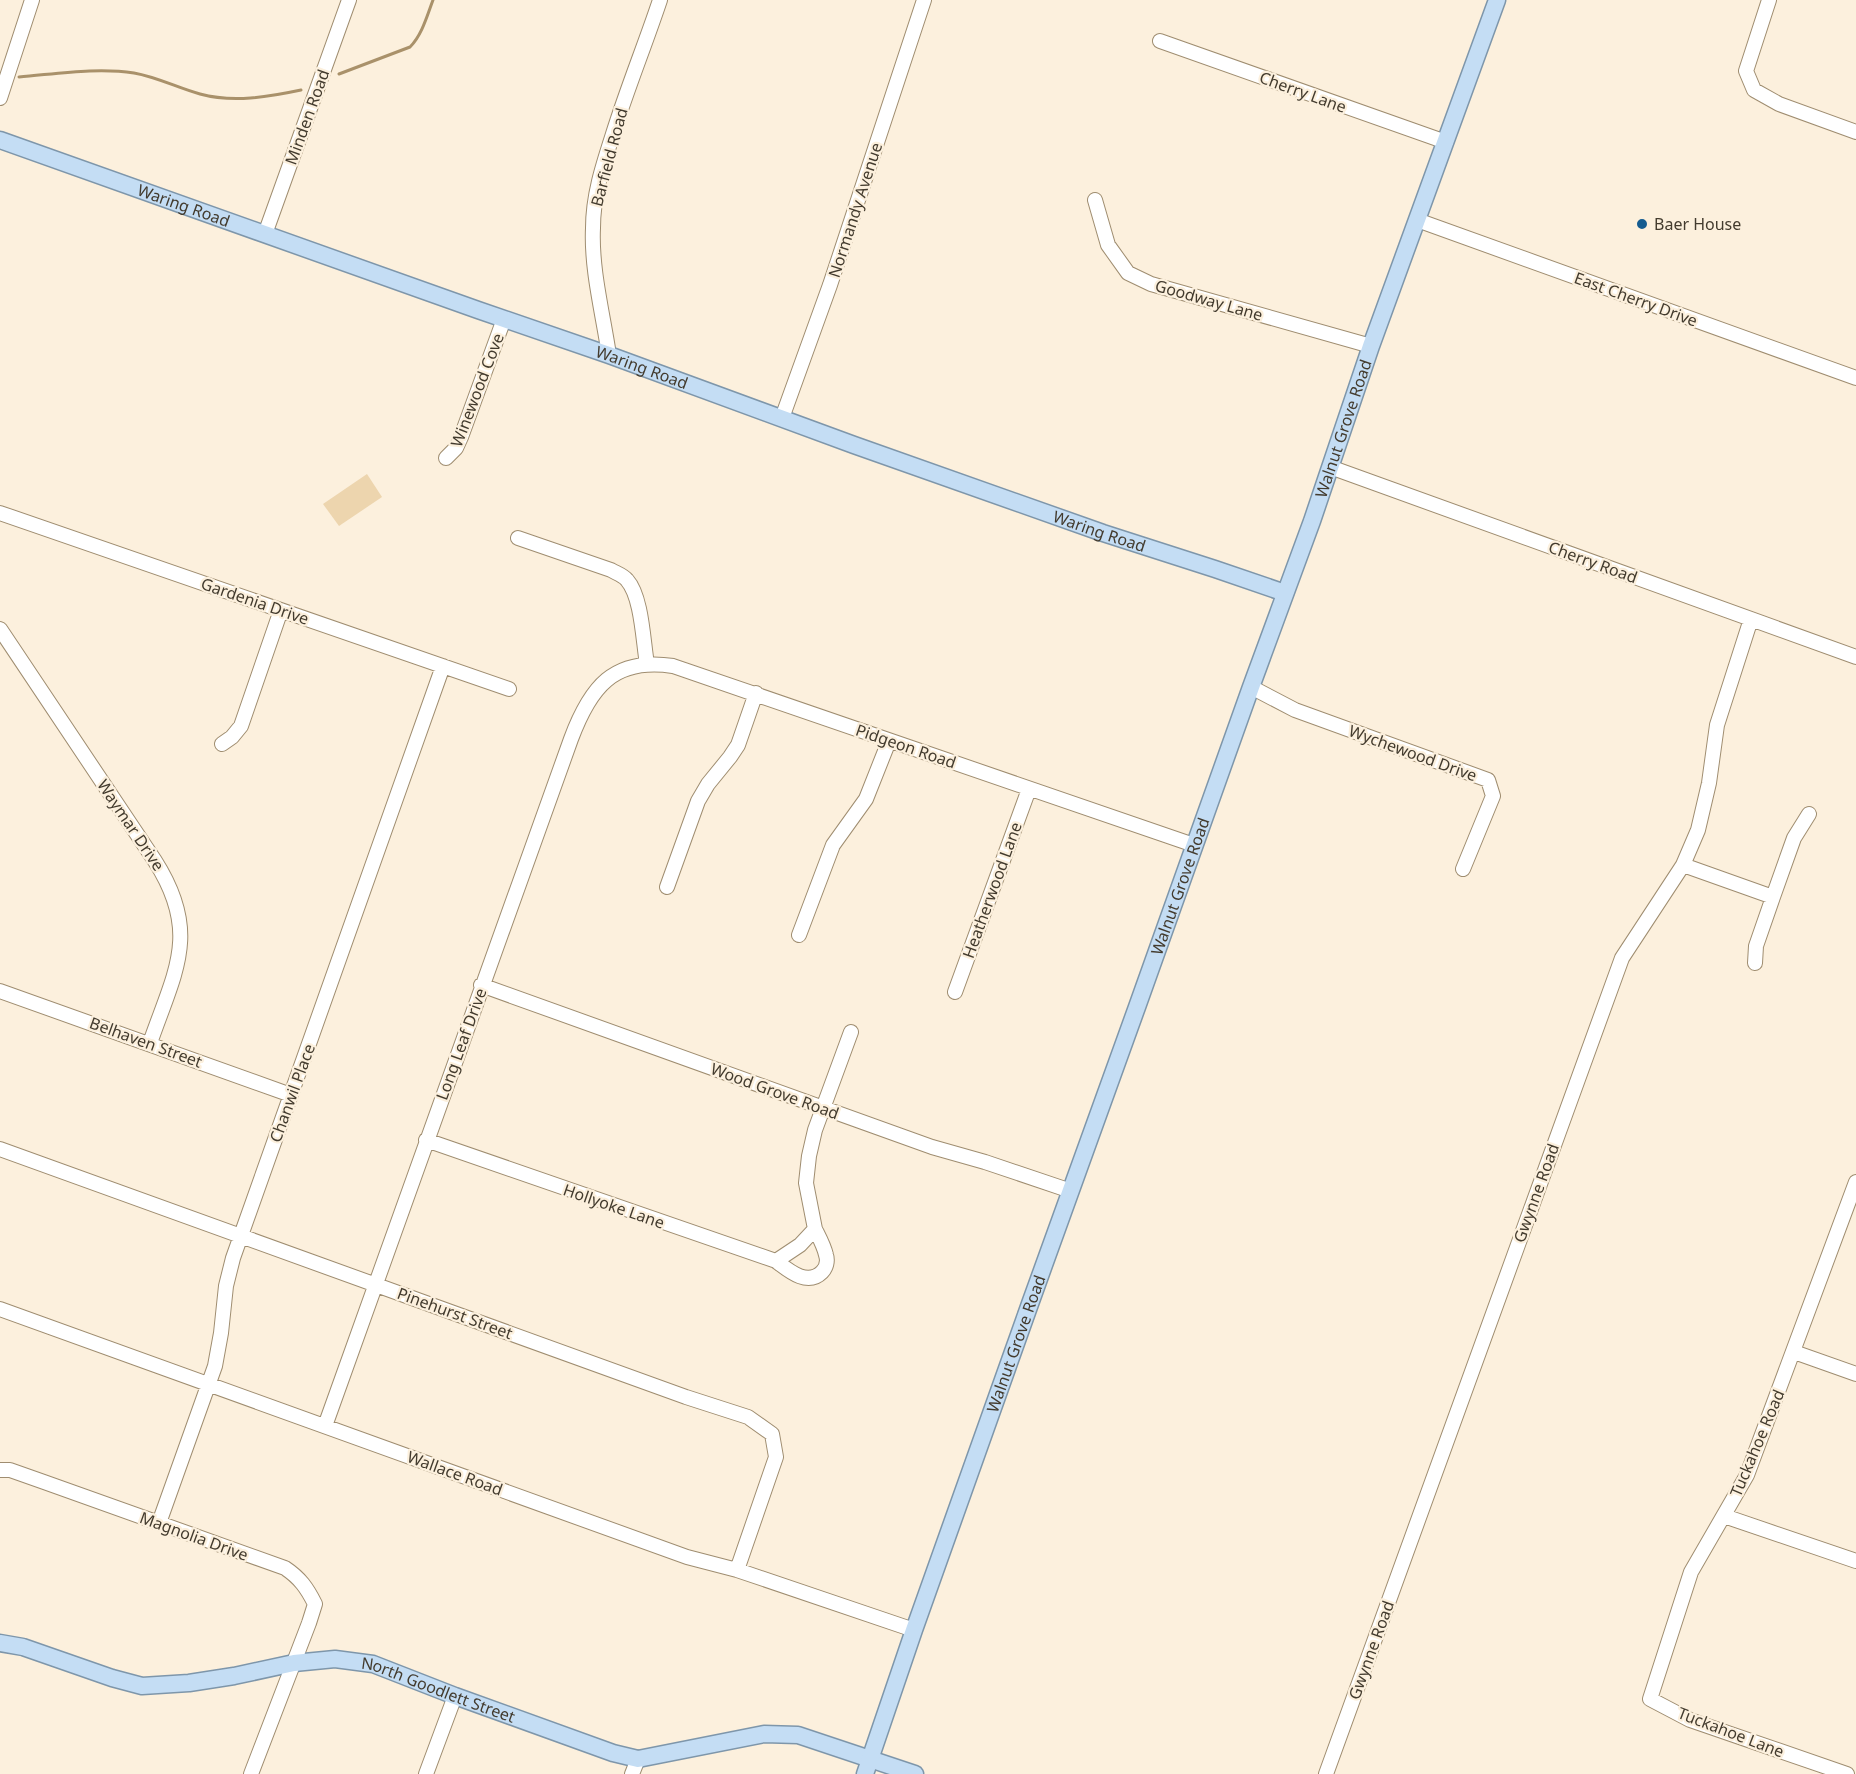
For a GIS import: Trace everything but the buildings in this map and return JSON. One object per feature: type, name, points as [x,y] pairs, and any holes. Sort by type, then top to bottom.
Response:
[{"type":"main road","name":"Walnut Grove Road","points":[[867,1766],[1194,845],[1312,521],[1371,346],[1497,0]]},
{"type":"main road","name":"Waring Road","points":[[0,140],[609,355],[1103,533],[1286,593]]},
{"type":"main road","name":"North Goodlett Street","points":[[0,1643],[23,1647],[142,1686],[189,1683],[294,1663],[335,1659],[373,1664],[613,1753],[635,1766],[764,1734],[798,1735],[867,1766],[915,1774]]},
{"type":"street","points":[[0,98],[33,0]]},
{"type":"street","name":"Minden Road","points":[[265,234],[349,0]]},
{"type":"street","name":"Barfield Road","points":[[609,355],[593,258],[592,231],[595,201],[600,176],[616,126],[660,0]]},
{"type":"street","name":"Normandy Avenue","points":[[782,418],[830,285],[924,0]]},
{"type":"street","points":[[1769,0],[1746,71],[1754,90],[1779,104],[1856,132]]},
{"type":"street","name":"Cherry Lane","points":[[1160,41],[1446,142]]},
{"type":"street","name":"Goodway Lane","points":[[1095,200],[1108,245],[1128,273],[1151,284],[1371,346]]},
{"type":"street","name":"East Cherry Drive","points":[[1417,220],[1856,378]]},
{"type":"street","name":"Winewood Cove","points":[[446,458],[456,448],[461,437],[504,319]]},
{"type":"street","name":"Cherry Road","points":[[1330,467],[1856,657]]},
{"type":"street","name":"Gardenia Drive","points":[[1,518],[281,610],[509,689]]},
{"type":"street","points":[[518,538],[611,570],[628,580],[638,606],[646,664]]},
{"type":"street","points":[[222,744],[241,726],[281,610]]},
{"type":"street","name":"Gwynne Road","points":[[1326,1774],[1622,958],[1683,865],[1698,830],[1709,783],[1717,725],[1751,619]]},
{"type":"street","name":"Waymar Drive","points":[[0,629],[155,861],[174,895],[180,923],[179,959],[150,1043]]},
{"type":"street","name":"Pidgeon Road","points":[[616,675],[646,664],[673,666],[1194,845]]},
{"type":"street","name":"Chanwil Place","points":[[159,1524],[218,1354],[229,1272],[240,1236],[443,666]]},
{"type":"street","name":"Long Leaf Drive","points":[[325,1426],[481,985],[580,714],[593,692],[616,675]]},
{"type":"street","name":"Wychewood Drive","points":[[1251,687],[1295,710],[1488,780],[1493,796],[1463,869]]},
{"type":"street","points":[[667,887],[698,801],[738,745],[756,693]]},
{"type":"street","points":[[799,935],[833,845],[866,799],[889,741]]},
{"type":"street","name":"Heatherwood Lane","points":[[955,992],[1029,789]]},
{"type":"street","points":[[1755,963],[1756,946],[1794,838],[1809,814]]},
{"type":"street","points":[[1683,865],[1773,897]]},
{"type":"street","name":"Wood Grove Road","points":[[481,985],[932,1147],[986,1162],[1071,1191]]},
{"type":"street","name":"Belhaven Street","points":[[0,991],[291,1095]]},
{"type":"street","points":[[776,1261],[800,1245],[815,1229],[808,1197],[807,1168],[812,1142],[851,1032]]},
{"type":"street","name":"Hollyoke Lane","points":[[426,1140],[776,1261],[796,1275],[810,1279],[824,1271],[827,1256],[815,1229]]},
{"type":"street","name":"Pinehurst Street","points":[[0,1149],[675,1393],[748,1417],[772,1434],[776,1458],[737,1570]]},
{"type":"street","name":"Tuckahoe Road","points":[[1650,1699],[1692,1572],[1747,1475],[1856,1182]]},
{"type":"street","name":"Wallace Road","points":[[0,1309],[687,1557],[737,1570],[914,1630]]},
{"type":"street","points":[[1794,1352],[1856,1374]]},
{"type":"street","name":"Magnolia Drive","points":[[0,1470],[10,1470],[285,1568],[297,1576],[307,1588],[315,1604],[294,1663]]},
{"type":"street","points":[[1724,1516],[1856,1562]]},
{"type":"street","points":[[250,1774],[294,1663]]},
{"type":"street","points":[[426,1774],[455,1696]]},
{"type":"street","name":"Tuckahoe Lane","points":[[1650,1699],[1690,1720],[1847,1774]]},
{"type":"shaded area","points":[[367,474],[382,497],[339,526],[323,504]]},
{"type":"waterway","points":[[339,74],[410,47],[421,31],[433,0]]},
{"type":"waterway","points":[[19,77],[120,71],[143,75],[212,97],[238,99],[301,90]]},
{"type":"place","name":"Baer House","points":[[1642,224]]}]
